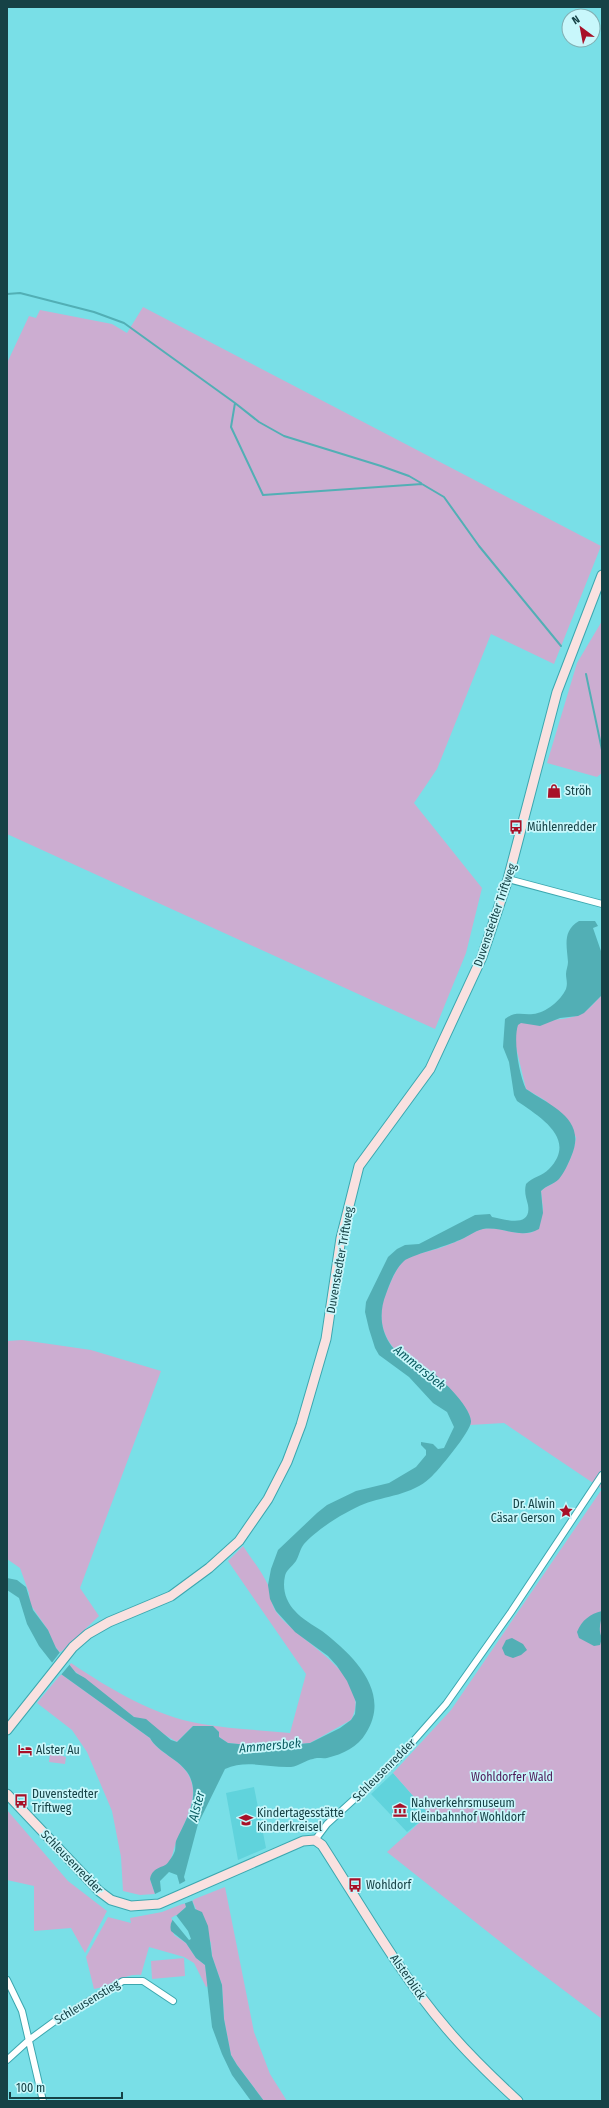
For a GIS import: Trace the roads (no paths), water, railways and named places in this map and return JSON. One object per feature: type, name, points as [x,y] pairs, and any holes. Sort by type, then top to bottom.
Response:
[{"type":"street","name":"Duvenstedter Triftweg","points":[[7,1730],[10,1720],[48,1679],[73,1647],[99,1627],[171,1596],[209,1568],[239,1541],[268,1499],[287,1462],[301,1425],[326,1339],[341,1238],[359,1166],[430,1070],[482,957],[508,879],[557,692],[602,575]]},
{"type":"street","points":[[508,879],[602,904]]},
{"type":"street","name":"Schleusenredder","points":[[8,1796],[104,1896],[121,1904],[131,1906],[159,1904],[303,1841],[314,1840],[327,1824],[372,1785],[394,1763],[446,1704],[511,1612],[602,1475]]},
{"type":"street","name":"Alsterblick","points":[[314,1840],[322,1845],[385,1944],[425,2001],[447,2029],[481,2067],[518,2101]]},
{"type":"street","points":[[7,1980],[22,2011],[43,2101]]},
{"type":"street","name":"Schleusenstieg","points":[[7,2060],[29,2040],[55,2021],[123,1981],[143,1981],[173,2001]]},
{"type":"water","points":[[579,921],[595,921],[598,926],[593,928],[602,954],[602,995],[584,1013],[578,1016],[560,1018],[540,1026],[521,1023],[518,1025],[517,1031],[516,1048],[521,1075],[526,1089],[556,1108],[564,1115],[571,1123],[575,1133],[575,1144],[571,1157],[561,1177],[541,1191],[543,1213],[539,1229],[532,1232],[518,1233],[498,1229],[483,1229],[452,1243],[408,1259],[401,1264],[395,1272],[383,1304],[382,1324],[389,1342],[403,1357],[425,1367],[452,1391],[469,1414],[471,1421],[470,1426],[454,1450],[423,1484],[407,1492],[364,1504],[332,1521],[304,1544],[296,1561],[285,1576],[284,1590],[292,1607],[301,1617],[322,1631],[346,1651],[365,1676],[372,1689],[374,1703],[373,1718],[363,1738],[350,1749],[339,1754],[327,1758],[317,1758],[291,1767],[249,1764],[233,1766],[225,1769],[198,1824],[184,1877],[195,1909],[202,1912],[208,1926],[212,1956],[222,1985],[224,2019],[231,2055],[264,2101],[251,2101],[232,2075],[212,2027],[205,1965],[196,1958],[186,1943],[171,1931],[171,1923],[186,1907],[177,1875],[169,1872],[160,1881],[161,1891],[155,1894],[150,1879],[154,1871],[165,1865],[175,1852],[176,1841],[193,1801],[192,1784],[189,1775],[185,1769],[158,1748],[150,1738],[61,1674],[39,1646],[27,1624],[19,1598],[7,1590],[7,1578],[17,1580],[26,1587],[33,1610],[48,1630],[56,1648],[76,1673],[85,1678],[134,1717],[146,1719],[171,1740],[177,1742],[193,1726],[213,1726],[219,1732],[219,1737],[228,1743],[269,1747],[310,1743],[340,1728],[351,1720],[355,1714],[356,1702],[347,1681],[337,1666],[328,1656],[295,1632],[276,1611],[270,1599],[268,1585],[271,1569],[278,1550],[327,1505],[356,1491],[389,1483],[416,1467],[426,1455],[426,1450],[421,1445],[421,1442],[433,1444],[438,1449],[444,1448],[454,1427],[447,1412],[433,1403],[409,1377],[379,1355],[375,1348],[369,1329],[365,1312],[366,1302],[388,1257],[397,1249],[405,1245],[419,1244],[475,1215],[490,1214],[492,1217],[516,1221],[522,1220],[526,1217],[528,1205],[525,1192],[526,1184],[549,1169],[557,1158],[559,1148],[558,1139],[552,1130],[536,1114],[517,1101],[514,1095],[509,1062],[503,1047],[505,1019],[515,1014],[538,1013],[548,1009],[561,997],[567,985],[566,974],[568,962],[568,934],[570,929]]},
{"type":"water","points":[[602,1611],[600,1628],[602,1638],[600,1645],[594,1646],[579,1638],[577,1632],[581,1624],[587,1618]]},
{"type":"water","points":[[512,1638],[523,1644],[527,1650],[521,1655],[513,1658],[505,1655],[502,1648],[506,1640]]},
{"type":"waterway","points":[[7,294],[20,293],[94,312],[124,323],[235,403],[231,427],[263,495],[422,484],[444,497],[479,546],[561,646]]},
{"type":"waterway","points":[[235,403],[259,422],[284,436],[381,466],[409,476],[421,483]]},
{"type":"waterway","points":[[586,674],[602,750]]},
{"type":"place","name":"Ströh","points":[[554,791]]},
{"type":"place","name":"Mühlenredder","points":[[516,827]]},
{"type":"place","name":"Dr. Alwin Cäsar Gerson","points":[[566,1511]]},
{"type":"place","name":"Alster Au","points":[[25,1750]]},
{"type":"place","name":"Duvenstedter Triftweg","points":[[21,1801]]},
{"type":"place","name":"Nahverkehrsmuseum Kleinbahnhof Wohldorf","points":[[400,1810]]},
{"type":"place","name":"Kindertagesstätte Kinderkreisel","points":[[246,1820]]},
{"type":"place","name":"Wohldorf","points":[[355,1885]]},
{"type":"water label","name":"Ammersbek","points":[[420,1367]]},
{"type":"water label","name":"Ammersbek","points":[[270,1745]]},
{"type":"water label","name":"Alster","points":[[196,1806]]},
{"type":"park label","name":"Wohldorfer Wald","points":[[512,1777]]}]
